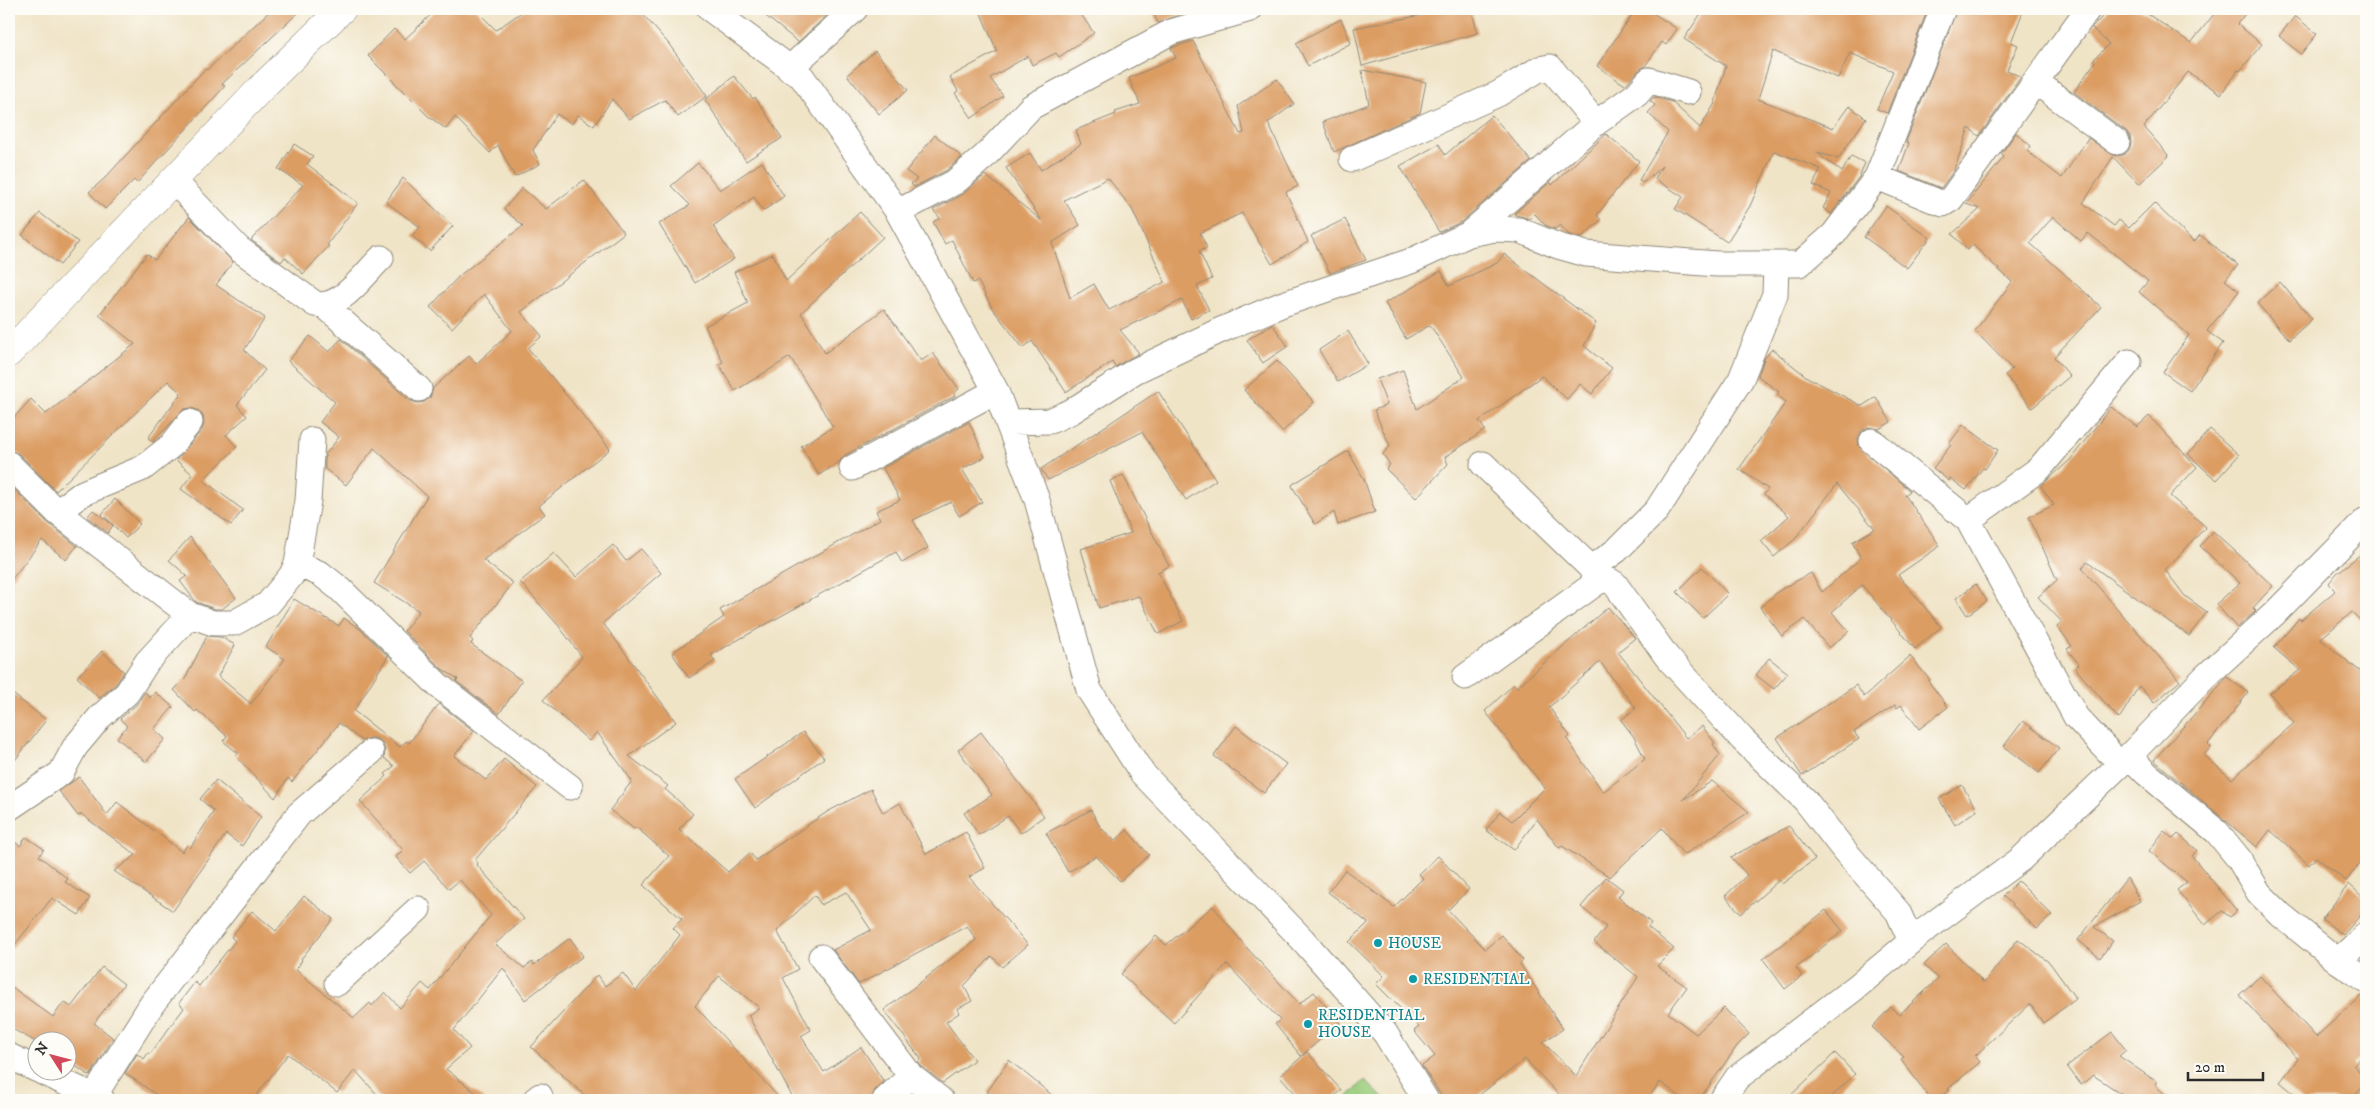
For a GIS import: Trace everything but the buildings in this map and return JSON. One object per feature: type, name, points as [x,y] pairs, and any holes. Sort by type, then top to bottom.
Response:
[{"type":"street","points":[[9,353],[266,83],[342,9]]},
{"type":"street","points":[[710,9],[802,77],[898,212],[996,391],[1037,500],[1089,690],[1142,773],[1302,939],[1385,1032],[1426,1100]]},
{"type":"street","points":[[789,69],[855,9]]},
{"type":"street","points":[[898,212],[955,182],[985,156],[1031,106],[1171,32],[1250,9]]},
{"type":"street","points":[[1009,422],[1050,421],[1072,411],[1135,371],[1221,330],[1282,304],[1411,261],[1469,234],[1495,229],[1518,230],[1558,246],[1586,254],[1717,264],[1800,264],[1834,234],[1877,177],[1943,9]]},
{"type":"street","points":[[1877,177],[1943,204],[1951,199],[2034,81],[2088,9]]},
{"type":"street","points":[[1352,159],[1489,98],[1539,69],[1550,67],[1596,123]]},
{"type":"street","points":[[1469,234],[1596,123],[1637,94],[1649,80],[1688,92]]},
{"type":"street","points":[[2034,81],[2118,142]]},
{"type":"street","points":[[174,180],[239,249],[315,304],[325,306],[419,389]]},
{"type":"street","points":[[325,306],[340,300],[381,258]]},
{"type":"street","points":[[1465,677],[1597,574],[1617,550],[1657,510],[1741,379],[1776,294],[1776,266],[1771,265]]},
{"type":"street","points":[[1968,520],[2039,469],[2129,362]]},
{"type":"street","points":[[852,468],[996,391]]},
{"type":"street","points":[[57,512],[83,492],[143,468],[172,445],[190,422]]},
{"type":"street","points":[[9,464],[57,512],[190,614],[213,623],[234,623],[268,604],[291,576],[297,564],[308,501],[312,440]]},
{"type":"street","points":[[1872,441],[1968,520],[2076,717],[2217,832],[2239,859],[2259,893],[2281,915],[2338,962],[2366,980]]},
{"type":"street","points":[[1483,464],[1597,574],[1615,584],[1667,657],[1736,732],[1805,800],[1844,850],[1898,912],[1911,941]]},
{"type":"street","points":[[1722,1100],[1737,1078],[1855,988],[1911,941],[2021,859],[2119,754],[2274,614],[2366,520]]},
{"type":"street","points":[[297,564],[321,574],[340,589],[439,686],[570,787]]},
{"type":"street","points":[[9,808],[61,773],[75,747],[100,717],[127,693],[147,662],[190,614]]},
{"type":"street","points":[[64,1082],[98,1098],[152,1004],[299,814],[370,752]]},
{"type":"street","points":[[337,983],[418,909]]},
{"type":"street","points":[[2338,962],[2366,935]]},
{"type":"street","points":[[821,957],[911,1076],[941,1100]]},
{"type":"street","points":[[9,1056],[28,1065]]},
{"type":"street","points":[[885,1100],[911,1076]]},
{"type":"green space","points":[[1365,1080],[1385,1100],[1344,1100]]},
{"type":"place","name":"HOUSE","points":[[1378,943]]},
{"type":"place","name":"RESIDENTIAL","points":[[1413,979]]},
{"type":"place","name":"RESIDENTIAL HOUSE","points":[[1308,1024]]}]
